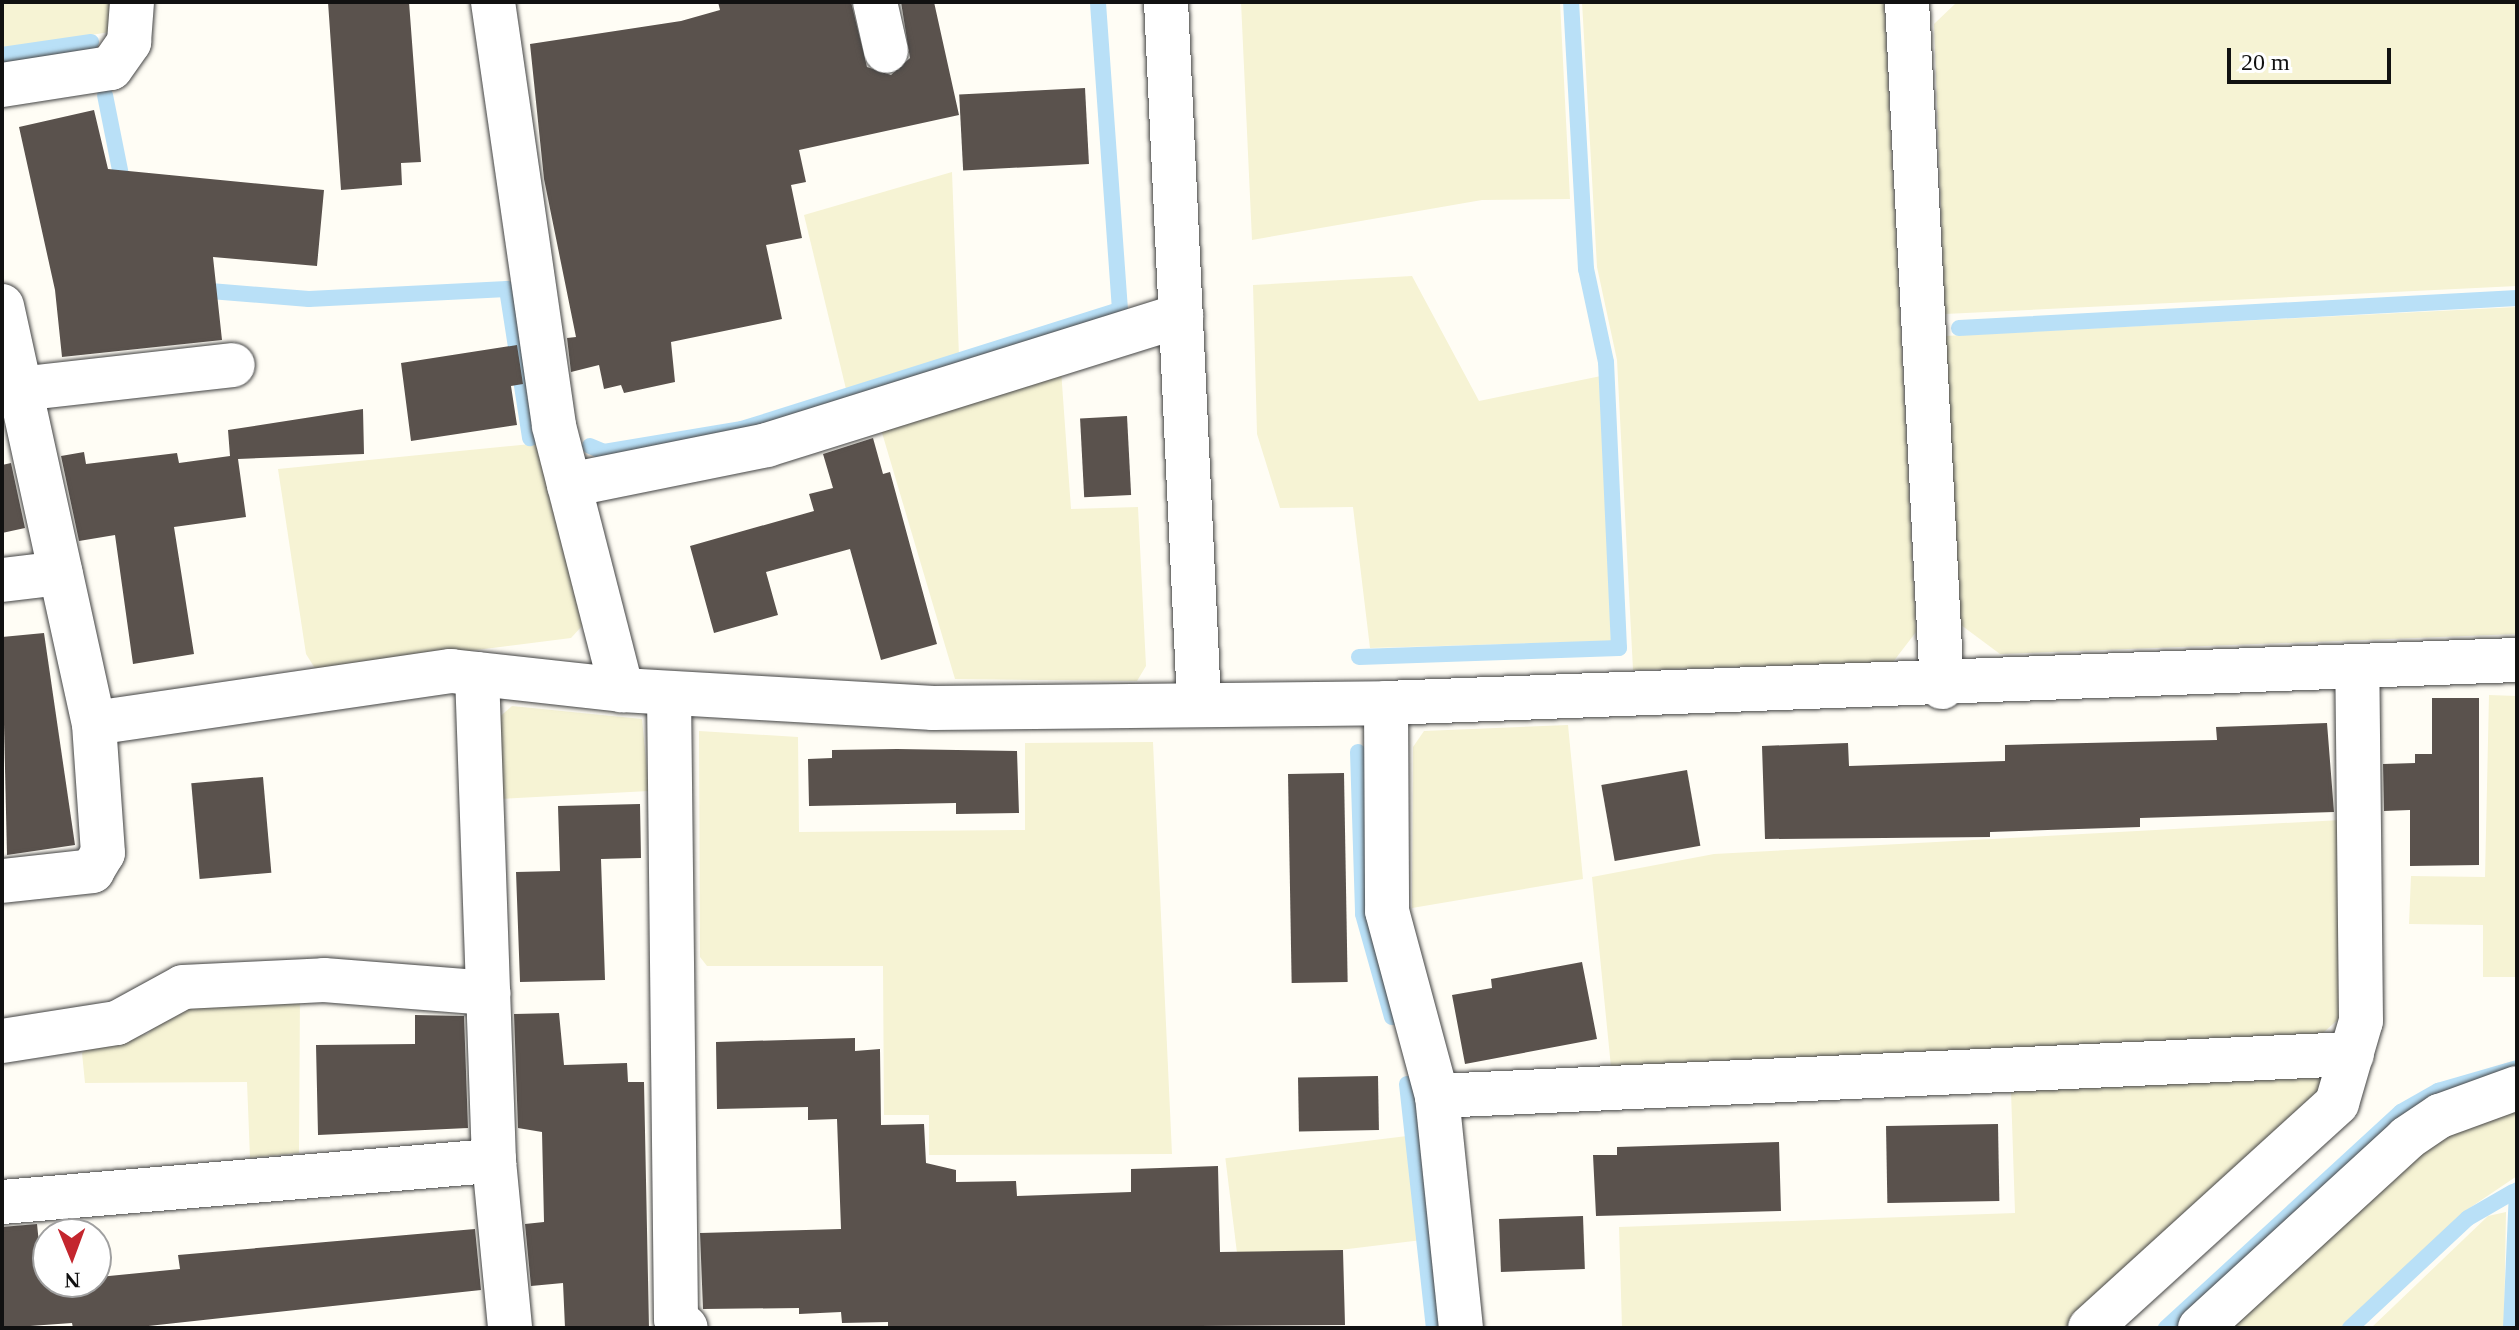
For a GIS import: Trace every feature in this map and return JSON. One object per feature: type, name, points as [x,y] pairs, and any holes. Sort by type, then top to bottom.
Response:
[{"type":"street","points":[[2,85],[111,68],[129,42],[132,2]]},
{"type":"street","points":[[875,2],[886,51]]},
{"type":"street","points":[[1166,2],[1199,702]]},
{"type":"street","points":[[1907,2],[1942,687]]},
{"type":"street","points":[[500,3],[554,426],[622,690]]},
{"type":"street","points":[[2,306],[94,723],[103,853],[92,871],[2,881]]},
{"type":"street","points":[[569,485],[767,445],[1181,315]]},
{"type":"street","points":[[20,389],[233,365]]},
{"type":"street","points":[[2,580],[61,573]]},
{"type":"street","points":[[94,723],[451,671],[622,690],[933,708],[1199,702],[1386,703],[1942,687],[2517,660]]},
{"type":"street","points":[[2090,1328],[2337,1103],[2361,1021],[2357,668]]},
{"type":"street","points":[[477,674],[494,1161],[510,1328]]},
{"type":"street","points":[[669,693],[676,1319],[686,1328]]},
{"type":"street","points":[[1386,703],[1387,911],[1437,1096],[1461,1328]]},
{"type":"street","points":[[2,1041],[117,1023],[183,987],[324,980],[488,993]]},
{"type":"street","points":[[1437,1096],[2352,1054]]},
{"type":"street","points":[[2200,1328],[2407,1138],[2440,1116],[2517,1088]]},
{"type":"street","points":[[2,1202],[494,1161]]},
{"type":"shaded area","points":[[2,2],[117,2],[115,31],[2,50]]},
{"type":"shaded area","points":[[1241,2],[1560,2],[1570,199],[1482,200],[1252,240]]},
{"type":"shaded area","points":[[1582,2],[1884,2],[1916,632],[1893,662],[1633,670],[1617,360],[1597,267]]},
{"type":"shaded area","points":[[1957,2],[2517,2],[2517,286],[1945,314],[1934,24]]},
{"type":"shaded area","points":[[952,172],[959,356],[846,389],[804,215]]},
{"type":"shaded area","points":[[1412,276],[1479,401],[1601,376],[1611,641],[1370,648],[1353,507],[1280,508],[1257,434],[1253,285]]},
{"type":"shaded area","points":[[2517,307],[2517,634],[2000,654],[1961,625],[1945,336]]},
{"type":"shaded area","points":[[1061,370],[1071,509],[1138,507],[1146,666],[1137,681],[955,679],[880,426]]},
{"type":"shaded area","points":[[541,443],[582,626],[571,638],[316,670],[306,654],[278,469]]},
{"type":"shaded area","points":[[2489,695],[2517,696],[2517,977],[2483,977],[2483,925],[2409,924],[2411,876],[2485,877]]},
{"type":"shaded area","points":[[512,706],[642,719],[649,791],[500,799],[496,720]]},
{"type":"shaded area","points":[[1568,725],[1583,879],[1412,908],[1413,747],[1424,731]]},
{"type":"shaded area","points":[[699,731],[798,737],[799,832],[1025,830],[1025,743],[1153,742],[1172,1154],[929,1155],[929,1115],[884,1115],[883,966],[707,966],[700,957]]},
{"type":"shaded area","points":[[2341,820],[2343,1015],[2315,1040],[1611,1067],[1592,877],[1714,854]]},
{"type":"shaded area","points":[[300,995],[299,1153],[250,1158],[247,1082],[85,1083],[82,1053],[92,1044],[147,1034],[173,1010]]},
{"type":"shaded area","points":[[2316,1076],[2324,1082],[2323,1095],[2069,1328],[1622,1328],[1619,1227],[2015,1213],[2011,1091]]},
{"type":"shaded area","points":[[2517,1108],[2517,1176],[2471,1207],[2341,1328],[2230,1328],[2423,1153],[2458,1130]]},
{"type":"shaded area","points":[[1407,1136],[1420,1240],[1238,1263],[1225,1158]]},
{"type":"shaded area","points":[[2506,1212],[2504,1328],[2371,1328],[2488,1216]]},
{"type":"building","points":[[328,2],[409,2],[421,162],[401,163],[402,185],[341,190]]},
{"type":"building","points":[[718,2],[851,2],[867,67],[891,75],[910,58],[901,2],[934,2],[959,115],[799,150],[806,182],[791,185],[802,238],[766,245],[782,319],[671,342],[675,382],[624,393],[621,385],[604,389],[599,365],[571,372],[567,338],[576,337],[544,179],[530,44],[681,21],[720,10]]},
{"type":"building","points":[[1085,88],[1089,164],[963,170],[959,95]]},
{"type":"building","points":[[94,110],[108,169],[324,190],[317,266],[213,257],[222,340],[62,357],[55,290],[19,127]]},
{"type":"building","points":[[517,345],[523,384],[511,386],[517,425],[411,441],[401,363]]},
{"type":"building","points":[[363,409],[364,454],[238,459],[246,517],[174,527],[194,654],[133,664],[115,535],[79,541],[61,456],[84,452],[86,464],[177,453],[179,463],[230,456],[228,430]]},
{"type":"building","points":[[1127,416],[1131,495],[1084,497],[1080,418]]},
{"type":"building","points":[[873,438],[883,474],[890,472],[937,644],[881,660],[850,549],[766,572],[778,615],[714,633],[690,546],[814,511],[809,494],[833,488],[823,454]]},
{"type":"building","points":[[11,463],[25,528],[2,533],[2,465]]},
{"type":"building","points":[[44,633],[75,845],[7,855],[2,637]]},
{"type":"building","points":[[2432,698],[2479,698],[2479,865],[2410,866],[2410,810],[2384,811],[2383,764],[2415,763],[2415,754],[2432,754]]},
{"type":"building","points":[[2327,723],[2334,812],[2140,818],[2140,827],[1990,832],[1990,837],[1765,839],[1762,746],[1848,743],[1849,766],[2005,761],[2005,745],[2217,740],[2216,727]]},
{"type":"building","points":[[832,750],[1017,751],[1019,813],[956,814],[956,803],[809,806],[808,759],[832,758]]},
{"type":"building","points":[[1687,770],[1700,846],[1615,861],[1601,785]]},
{"type":"building","points":[[1344,773],[1348,982],[1292,983],[1288,774]]},
{"type":"building","points":[[263,777],[271,873],[200,879],[191,783]]},
{"type":"building","points":[[640,804],[641,858],[601,859],[605,980],[520,982],[516,872],[560,871],[558,806]]},
{"type":"building","points":[[1582,962],[1597,1039],[1465,1064],[1452,995],[1492,988],[1491,979]]},
{"type":"building","points":[[559,1013],[564,1065],[627,1063],[628,1082],[644,1082],[649,1328],[565,1328],[563,1283],[531,1286],[525,1224],[544,1222],[542,1132],[518,1128],[514,1014]]},
{"type":"building","points":[[415,1015],[464,1016],[468,1128],[318,1135],[316,1045],[415,1044]]},
{"type":"building","points":[[855,1038],[855,1051],[880,1049],[881,1125],[924,1124],[926,1163],[956,1170],[956,1182],[1016,1181],[1017,1196],[1131,1192],[1131,1169],[1218,1166],[1220,1252],[1343,1250],[1345,1325],[888,1328],[888,1322],[842,1323],[841,1312],[799,1314],[799,1308],[703,1309],[700,1233],[841,1229],[837,1119],[808,1120],[808,1107],[717,1109],[716,1042]]},
{"type":"building","points":[[1378,1076],[1379,1130],[1299,1131],[1298,1077]]},
{"type":"building","points":[[1998,1124],[1999,1201],[1887,1203],[1886,1126]]},
{"type":"building","points":[[1779,1142],[1781,1211],[1596,1216],[1593,1155],[1617,1155],[1617,1147]]},
{"type":"building","points":[[1583,1216],[1585,1269],[1501,1272],[1499,1219]]},
{"type":"building","points":[[32,1224],[32,1298],[112,1298],[112,1275],[180,1269],[178,1255],[475,1229],[481,1290],[130,1328],[73,1328],[72,1323],[2,1328],[2,1227]]},
{"type":"waterway","points":[[590,446],[604,452],[742,429],[1120,310],[1098,2]]},
{"type":"waterway","points":[[1359,657],[1619,648],[1606,362],[1586,269],[1571,2]]},
{"type":"waterway","points":[[2,55],[91,42]]},
{"type":"waterway","points":[[105,95],[124,190]]},
{"type":"waterway","points":[[198,290],[309,299],[507,289],[530,438]]},
{"type":"waterway","points":[[1959,328],[2517,298]]},
{"type":"waterway","points":[[1358,752],[1363,914],[1392,1017]]},
{"type":"waterway","points":[[2166,1328],[2401,1112],[2438,1091],[2517,1068]]},
{"type":"waterway","points":[[1407,1084],[1434,1328]]},
{"type":"waterway","points":[[2511,1328],[2517,1190]]},
{"type":"waterway","points":[[2350,1328],[2468,1218],[2513,1192]]}]
